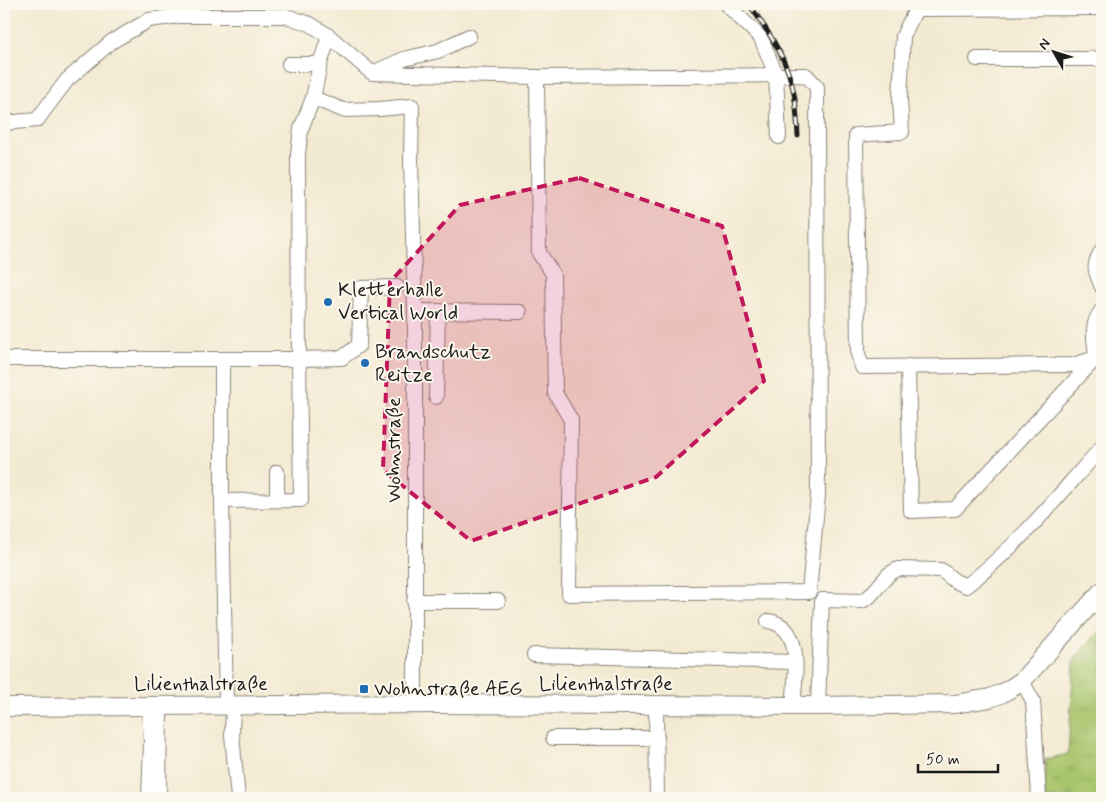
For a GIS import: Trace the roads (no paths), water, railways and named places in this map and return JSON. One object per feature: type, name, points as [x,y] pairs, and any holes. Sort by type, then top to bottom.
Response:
[{"type":"main road","name":"Lilienthalstraße","points":[[4,707],[415,704],[818,706],[955,704],[990,698],[1003,693],[1022,681],[1102,590]]},
{"type":"street","points":[[726,4],[761,38],[776,75],[779,137]]},
{"type":"street","points":[[1096,358],[1073,365],[862,367],[858,354],[856,135],[902,132],[900,99],[904,36],[916,9],[1102,8]]},
{"type":"street","points":[[4,123],[37,120],[68,80],[111,42],[149,20],[179,16],[286,16],[310,24],[329,36],[372,73],[537,77],[806,75],[816,87],[818,495],[809,592],[569,594],[571,420],[555,393],[553,274],[539,253],[537,77]]},
{"type":"street","points":[[222,501],[302,500],[298,154],[301,128],[313,98],[320,64],[329,36]]},
{"type":"street","points":[[372,73],[404,59],[438,50],[469,36]]},
{"type":"street","points":[[977,59],[1102,59]]},
{"type":"street","points":[[288,64],[320,64]]},
{"type":"street","name":"Wohnstraße","points":[[313,98],[343,110],[379,110],[412,106],[411,160],[415,311],[415,704]]},
{"type":"street","points":[[1102,250],[1095,261],[1096,272],[1102,287]]},
{"type":"street","points":[[4,359],[222,360],[342,358],[360,344],[361,288],[397,287]]},
{"type":"street","points":[[436,397],[438,310]]},
{"type":"street","points":[[908,366],[911,511],[955,509],[1096,358],[1093,327],[1096,317],[1102,310]]},
{"type":"street","points":[[415,311],[520,312]]},
{"type":"street","points":[[222,360],[222,501],[229,705],[238,798]]},
{"type":"street","points":[[818,706],[822,600],[862,600],[869,597],[889,574],[898,569],[941,570],[955,581],[966,586],[989,569],[1011,548],[1102,447]]},
{"type":"street","points":[[277,472],[277,500]]},
{"type":"street","points":[[414,601],[498,601]]},
{"type":"street","points":[[768,620],[780,624],[789,633],[794,649],[793,706]]},
{"type":"street","points":[[534,655],[795,662]]},
{"type":"street","points":[[1022,681],[1033,701],[1039,798]]},
{"type":"street","points":[[656,705],[658,798]]},
{"type":"street","points":[[149,798],[154,706]]},
{"type":"street","points":[[154,706],[159,798]]},
{"type":"street","points":[[553,738],[657,738]]},
{"type":"railway","points":[[749,4],[772,38],[786,65],[795,97],[798,136]]},
{"type":"place","name":"Kletterhalle Vertical World","points":[[328,302]]},
{"type":"place","name":"Brandschutz Reitze","points":[[365,363]]},
{"type":"place","name":"Wohnstraße AEG","points":[[364,689]]}]
